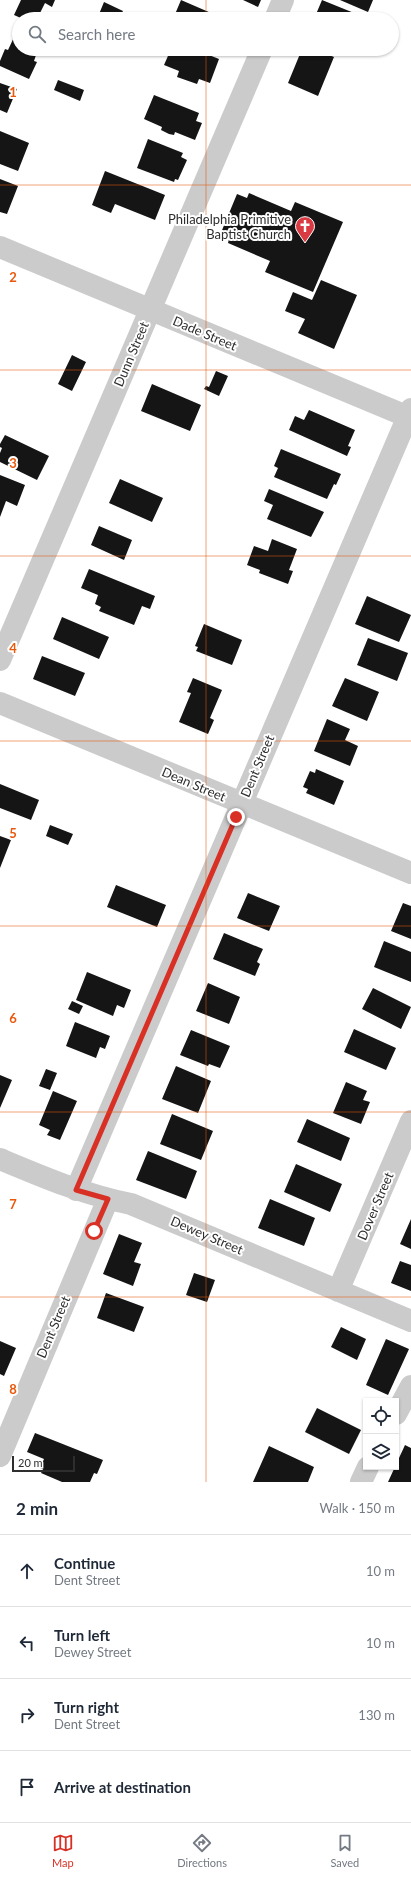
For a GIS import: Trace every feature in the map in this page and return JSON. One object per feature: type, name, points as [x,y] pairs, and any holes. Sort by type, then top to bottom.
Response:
[{"type":"street","points":[[278,12],[283,0]]},
{"type":"street","name":"Dunn Street","points":[[0,660],[259,56]]},
{"type":"street","name":"Dade Street","points":[[0,247],[150,310],[410,415]]},
{"type":"street","name":"Dent Street","points":[[76,1190],[410,415]]},
{"type":"street","name":"Dean Street","points":[[0,703],[411,873]]},
{"type":"street","name":"Dover Street","points":[[338,1291],[411,1121]]},
{"type":"street","name":"Dewey Street","points":[[0,1159],[76,1190],[131,1204],[411,1321]]},
{"type":"street","name":"Dent Street","points":[[0,1456],[108,1199]]},
{"type":"street","points":[[399,1408],[411,1386]]},
{"type":"street","points":[[361,1482],[367,1470]]},
{"type":"building","points":[[21,0],[55,0],[52,7],[45,3],[40,12],[15,12]]},
{"type":"building","points":[[181,0],[209,12],[176,12]]},
{"type":"building","points":[[243,0],[261,0],[258,7]]},
{"type":"building","points":[[322,0],[352,12],[317,12]]},
{"type":"building","points":[[340,0],[373,0],[368,12]]},
{"type":"building","points":[[104,2],[123,11],[122,12],[100,12]]},
{"type":"building","points":[[12,42],[12,56],[36,56],[34,61],[37,62],[29,79],[0,66],[0,61],[5,49],[8,50]]},
{"type":"building","points":[[168,56],[212,56],[219,59],[210,83],[199,79],[197,84],[177,77],[179,71],[164,65]]},
{"type":"building","points":[[299,56],[334,57],[318,96],[288,83]]},
{"type":"building","points":[[58,80],[84,90],[80,101],[54,90]]},
{"type":"building","points":[[0,83],[17,89],[7,113],[0,110]]},
{"type":"building","points":[[154,95],[199,113],[196,121],[202,123],[195,140],[175,132],[174,135],[169,134],[161,130],[162,127],[144,119]]},
{"type":"building","points":[[0,131],[29,143],[18,171],[0,164]]},
{"type":"building","points":[[148,139],[183,153],[181,157],[187,160],[178,180],[175,179],[174,182],[137,168]]},
{"type":"building","points":[[105,171],[165,195],[155,220],[115,204],[111,213],[92,205]]},
{"type":"building","points":[[0,179],[18,186],[7,214],[0,212]]},
{"type":"building","points":[[249,193],[291,211],[295,202],[343,222],[313,292],[265,272],[270,261],[228,243],[229,239],[220,235],[237,194],[247,198]]},
{"type":"building","points":[[321,280],[357,295],[334,349],[298,333],[305,319],[285,311],[293,292],[312,300]]},
{"type":"building","points":[[72,355],[86,362],[72,391],[58,384]]},
{"type":"building","points":[[216,371],[228,376],[219,396],[204,389],[206,386],[209,387]]},
{"type":"building","points":[[152,384],[201,405],[190,431],[141,411]]},
{"type":"building","points":[[309,410],[355,430],[348,446],[351,447],[347,456],[289,430],[295,416],[304,420]]},
{"type":"building","points":[[5,435],[49,456],[37,480],[0,462],[0,453],[2,448],[0,447],[0,444]]},
{"type":"building","points":[[281,449],[341,474],[336,485],[334,484],[327,499],[274,477],[278,468],[274,466]]},
{"type":"building","points":[[0,475],[25,485],[17,506],[6,501],[0,517]]},
{"type":"building","points":[[120,479],[163,498],[152,522],[109,503]]},
{"type":"building","points":[[269,489],[324,512],[311,537],[267,519],[273,505],[264,501]]},
{"type":"building","points":[[99,526],[132,540],[124,560],[91,545]]},
{"type":"building","points":[[272,539],[297,549],[289,570],[293,571],[288,584],[259,573],[260,570],[247,565],[254,546],[268,551]]},
{"type":"building","points":[[89,569],[155,596],[150,609],[142,606],[134,625],[99,611],[101,607],[95,604],[98,595],[81,588]]},
{"type":"building","points":[[367,596],[411,615],[399,642],[355,624]]},
{"type":"building","points":[[62,617],[109,637],[99,659],[53,639]]},
{"type":"building","points":[[204,624],[242,640],[232,665],[196,651],[198,647],[195,646]]},
{"type":"building","points":[[368,638],[408,653],[397,681],[357,665]]},
{"type":"building","points":[[42,656],[85,673],[75,696],[33,679]]},
{"type":"building","points":[[193,678],[222,690],[210,718],[214,720],[208,734],[179,722],[191,693],[187,692]]},
{"type":"building","points":[[345,678],[379,692],[367,721],[332,706]]},
{"type":"building","points":[[327,719],[350,729],[345,740],[358,746],[350,766],[314,751]]},
{"type":"building","points":[[316,769],[344,781],[334,805],[306,793],[308,789],[303,787],[310,771],[315,773]]},
{"type":"building","points":[[0,784],[39,800],[31,820],[0,808]]},
{"type":"building","points":[[50,825],[73,834],[68,845],[46,836]]},
{"type":"building","points":[[0,836],[11,840],[0,868]]},
{"type":"building","points":[[116,885],[166,905],[157,927],[107,907]]},
{"type":"building","points":[[248,893],[280,906],[269,931],[237,918]]},
{"type":"building","points":[[403,903],[411,906],[411,939],[391,931]]},
{"type":"building","points":[[224,933],[263,949],[257,962],[260,964],[255,976],[213,959]]},
{"type":"building","points":[[384,941],[411,952],[411,982],[374,967]]},
{"type":"building","points":[[87,972],[131,990],[124,1008],[117,1005],[113,1016],[76,1000]]},
{"type":"building","points":[[208,983],[240,997],[229,1024],[196,1011]]},
{"type":"building","points":[[373,988],[411,1007],[401,1029],[362,1009]]},
{"type":"building","points":[[72,1001],[83,1006],[79,1014],[68,1009]]},
{"type":"building","points":[[75,1022],[110,1036],[105,1049],[100,1047],[96,1058],[66,1046]]},
{"type":"building","points":[[354,1029],[396,1048],[386,1070],[344,1052]]},
{"type":"building","points":[[191,1030],[230,1046],[220,1068],[209,1064],[208,1066],[180,1055]]},
{"type":"building","points":[[176,1066],[211,1081],[198,1113],[162,1099]]},
{"type":"building","points":[[46,1069],[57,1073],[50,1090],[39,1086]]},
{"type":"building","points":[[0,1075],[12,1080],[0,1108]]},
{"type":"building","points":[[346,1082],[367,1091],[363,1100],[370,1102],[361,1124],[333,1113]]},
{"type":"building","points":[[53,1091],[77,1101],[60,1140],[47,1135],[50,1130],[39,1125]]},
{"type":"building","points":[[172,1114],[213,1131],[201,1160],[160,1144]]},
{"type":"building","points":[[307,1119],[350,1138],[341,1161],[297,1142]]},
{"type":"building","points":[[148,1151],[197,1171],[186,1199],[136,1180]]},
{"type":"building","points":[[296,1164],[342,1184],[330,1212],[284,1192]]},
{"type":"building","points":[[270,1199],[315,1218],[304,1246],[258,1228]]},
{"type":"building","points":[[411,1219],[411,1249],[400,1244]]},
{"type":"building","points":[[119,1234],[142,1243],[134,1262],[141,1264],[133,1286],[103,1274]]},
{"type":"building","points":[[400,1261],[411,1265],[411,1291],[391,1283]]},
{"type":"building","points":[[194,1273],[215,1280],[207,1302],[186,1295]]},
{"type":"building","points":[[106,1293],[144,1307],[134,1332],[97,1318]]},
{"type":"building","points":[[341,1327],[366,1339],[357,1360],[331,1347]]},
{"type":"building","points":[[386,1339],[409,1349],[388,1395],[366,1385]]},
{"type":"building","points":[[0,1341],[16,1348],[4,1376],[0,1374]]},
{"type":"building","points":[[317,1408],[361,1430],[349,1454],[305,1432]]},
{"type":"building","points":[[35,1433],[103,1460],[97,1474],[94,1473],[90,1482],[62,1482],[41,1473],[43,1469],[40,1468],[44,1459],[27,1452]]},
{"type":"building","points":[[405,1445],[411,1448],[411,1482],[388,1482],[394,1470],[399,1470],[399,1458]]},
{"type":"building","points":[[269,1446],[314,1467],[308,1482],[253,1482]]},
{"type":"place","name":"Philadelphia Primitive Baptist Church","points":[[305,243]]},
{"type":"route","points":[[94,1231],[108,1199],[76,1190],[236,817]]}]
